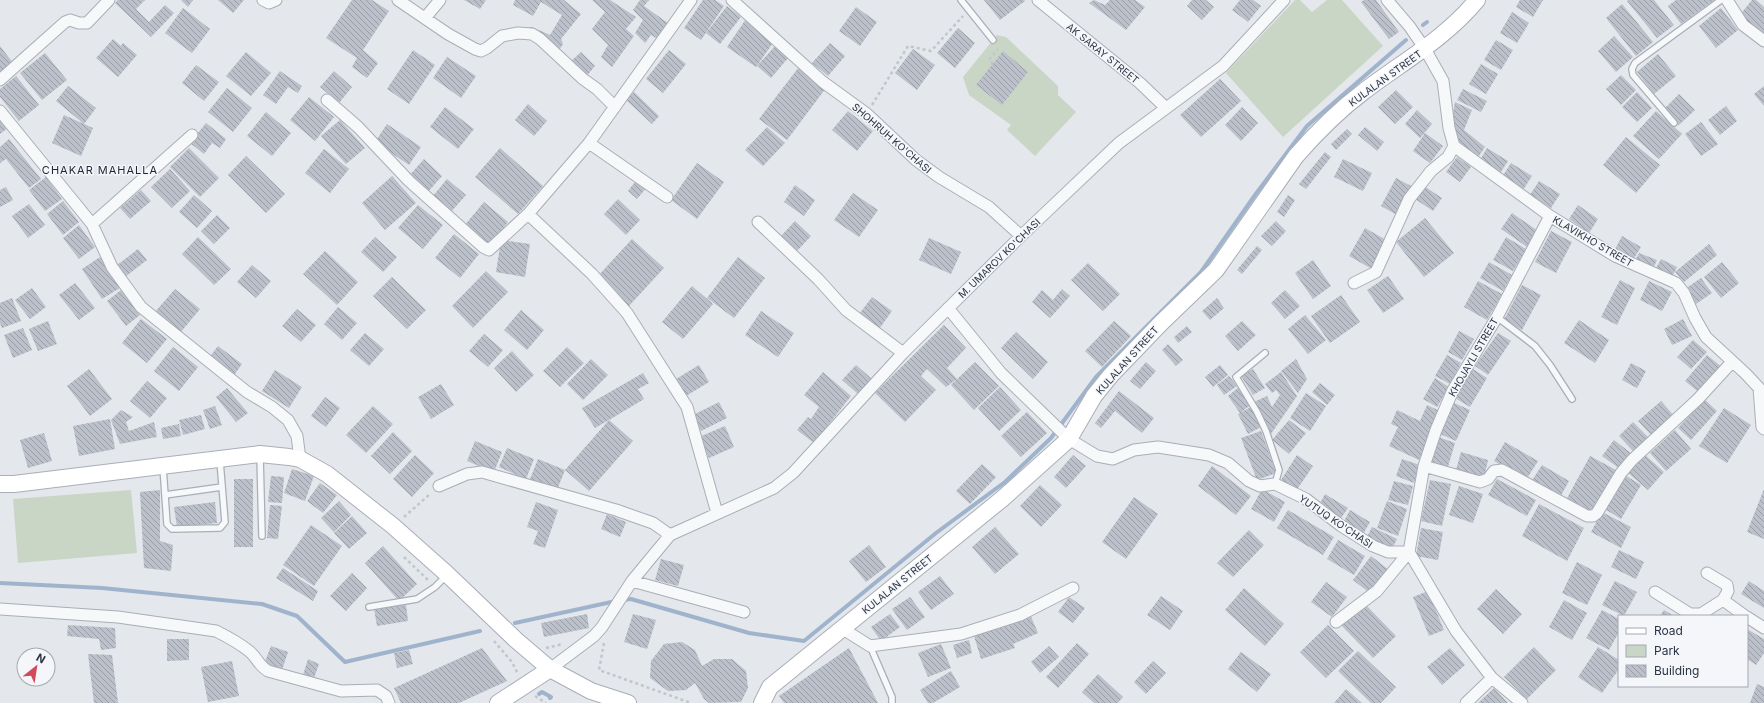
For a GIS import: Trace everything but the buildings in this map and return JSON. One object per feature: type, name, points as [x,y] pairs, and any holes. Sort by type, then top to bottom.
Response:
[{"type":"main road","name":"KULALAN STREET","points":[[762,703],[770,687],[1002,498],[1066,436],[1094,396],[1111,375],[1161,323],[1216,270],[1296,156],[1311,139],[1362,92],[1425,49],[1451,27],[1477,0]]},
{"type":"main road","points":[[0,484],[14,484],[260,454],[289,456],[300,459],[327,474],[393,526],[447,574],[516,640],[550,668],[591,691],[628,703]]},
{"type":"main road","points":[[498,703],[550,668]]},
{"type":"street","points":[[0,80],[65,22],[70,20],[87,23],[108,0]]},
{"type":"street","points":[[263,0],[269,3],[276,0]]},
{"type":"street","points":[[398,0],[448,34],[481,51],[488,48],[502,36],[518,33],[532,34],[540,39],[583,79],[598,89],[616,107]]},
{"type":"street","points":[[425,18],[440,0]]},
{"type":"street","points":[[327,100],[358,127],[409,181],[483,248],[489,250],[528,214],[588,143],[616,107],[692,0]]},
{"type":"street","name":"SHOHRUH KO'CHASI","points":[[732,0],[823,82],[867,114],[916,160],[939,177],[989,207],[1021,236]]},
{"type":"street","name":"AK SARAY STREET","points":[[1038,0],[1140,83],[1166,108]]},
{"type":"street","name":"M. UMAROV KO'CHASI","points":[[670,535],[774,488],[793,473],[903,353],[1021,236],[1119,142],[1223,66],[1284,0]]},
{"type":"street","points":[[1354,283],[1376,272],[1409,199],[1431,171],[1448,157],[1454,146],[1449,128],[1443,81],[1425,49],[1410,27],[1387,0]]},
{"type":"street","points":[[1727,0],[1742,25],[1764,41]]},
{"type":"street","points":[[0,111],[92,224],[112,267],[141,307],[248,392],[272,407],[288,420],[297,436],[300,459]]},
{"type":"street","points":[[92,224],[192,135]]},
{"type":"street","points":[[588,143],[667,197]]},
{"type":"street","name":"KLAVIKHO STREET","points":[[1454,146],[1550,216],[1615,256],[1676,283],[1684,293],[1694,318],[1706,337],[1732,362],[1761,386],[1762,427],[1764,429]]},
{"type":"street","points":[[528,214],[592,274],[627,313],[687,407],[717,513]]},
{"type":"street","name":"KHOJAYLI STREET","points":[[1409,552],[1424,466],[1436,430],[1453,390],[1497,316],[1550,216]]},
{"type":"street","points":[[758,222],[818,279],[846,310],[903,353]]},
{"type":"street","name":"YUTUQ KO'CHASI","points":[[948,308],[1001,373],[1066,436],[1097,456],[1113,459],[1134,450],[1158,447],[1209,455],[1228,463],[1249,481],[1260,486],[1276,484],[1306,499],[1340,525],[1372,546],[1388,552],[1409,552]]},
{"type":"street","points":[[1424,466],[1480,482],[1488,479],[1494,471],[1502,470],[1587,516],[1593,516],[1597,513],[1621,473],[1632,460],[1698,399],[1732,362]]},
{"type":"street","points":[[439,486],[467,474],[482,472],[616,510],[653,524],[670,535],[622,594],[602,627],[594,636],[550,668]]},
{"type":"street","points":[[1336,622],[1377,591],[1409,552],[1456,630],[1492,678],[1522,703]]},
{"type":"street","points":[[1655,592],[1690,614],[1701,614],[1723,600],[1728,591],[1727,585],[1707,573]]},
{"type":"street","points":[[632,581],[744,612]]},
{"type":"street","points":[[843,629],[870,646],[961,634],[1020,615],[1073,588]]},
{"type":"street","points":[[1723,600],[1743,615]]},
{"type":"street","points":[[0,609],[118,617],[216,631],[229,637],[250,652],[261,667],[268,670],[341,691],[377,690],[386,696],[389,703]]},
{"type":"street","points":[[1748,618],[1764,628]]},
{"type":"street","points":[[1466,703],[1492,678]]},
{"type":"lane","points":[[961,0],[993,40]]},
{"type":"lane","points":[[1674,123],[1633,75],[1632,69],[1635,63],[1721,0]]},
{"type":"lane","points":[[1497,316],[1534,346],[1550,365],[1572,399]]},
{"type":"lane","points":[[1265,353],[1236,376],[1258,412],[1266,430],[1279,470],[1276,484]]},
{"type":"lane","points":[[260,454],[262,536]]},
{"type":"lane","points":[[163,466],[167,524],[172,529],[220,528],[225,522],[220,459]]},
{"type":"lane","points":[[165,495],[222,487]]},
{"type":"lane","points":[[369,607],[417,599],[435,586],[447,574]]},
{"type":"lane","points":[[870,646],[892,697],[892,703]]},
{"type":"path","points":[[867,114],[908,46],[931,51],[969,10]]},
{"type":"path","points":[[993,40],[1000,46],[988,60],[993,64]]},
{"type":"path","points":[[393,526],[439,486]]},
{"type":"path","points":[[605,639],[598,670],[691,703]]},
{"type":"path","points":[[528,699],[534,695],[546,703]]},
{"type":"green space","points":[[1295,0],[1300,0],[1312,12],[1327,0],[1342,0],[1383,46],[1283,137],[1226,73]]},
{"type":"green space","points":[[997,35],[1006,37],[1058,86],[1058,95],[1076,112],[1035,156],[1007,130],[1011,125],[969,95],[963,77]]},
{"type":"green space","points":[[131,490],[137,553],[18,563],[13,499]]},
{"type":"waterway","points":[[1423,25],[1427,22]]},
{"type":"waterway","points":[[623,600],[631,599],[749,633],[804,641],[936,533],[1005,482],[1051,438],[1096,377],[1201,272],[1255,195],[1307,126],[1406,40]]},
{"type":"waterway","points":[[0,583],[102,588],[262,604],[297,616],[345,662],[480,631]]},
{"type":"waterway","points":[[515,623],[616,601]]},
{"type":"waterway","points":[[539,694],[542,692],[551,697],[550,698]]},
{"type":"district","name":"CHAKAR MAHALLA","points":[[100,170]]}]
